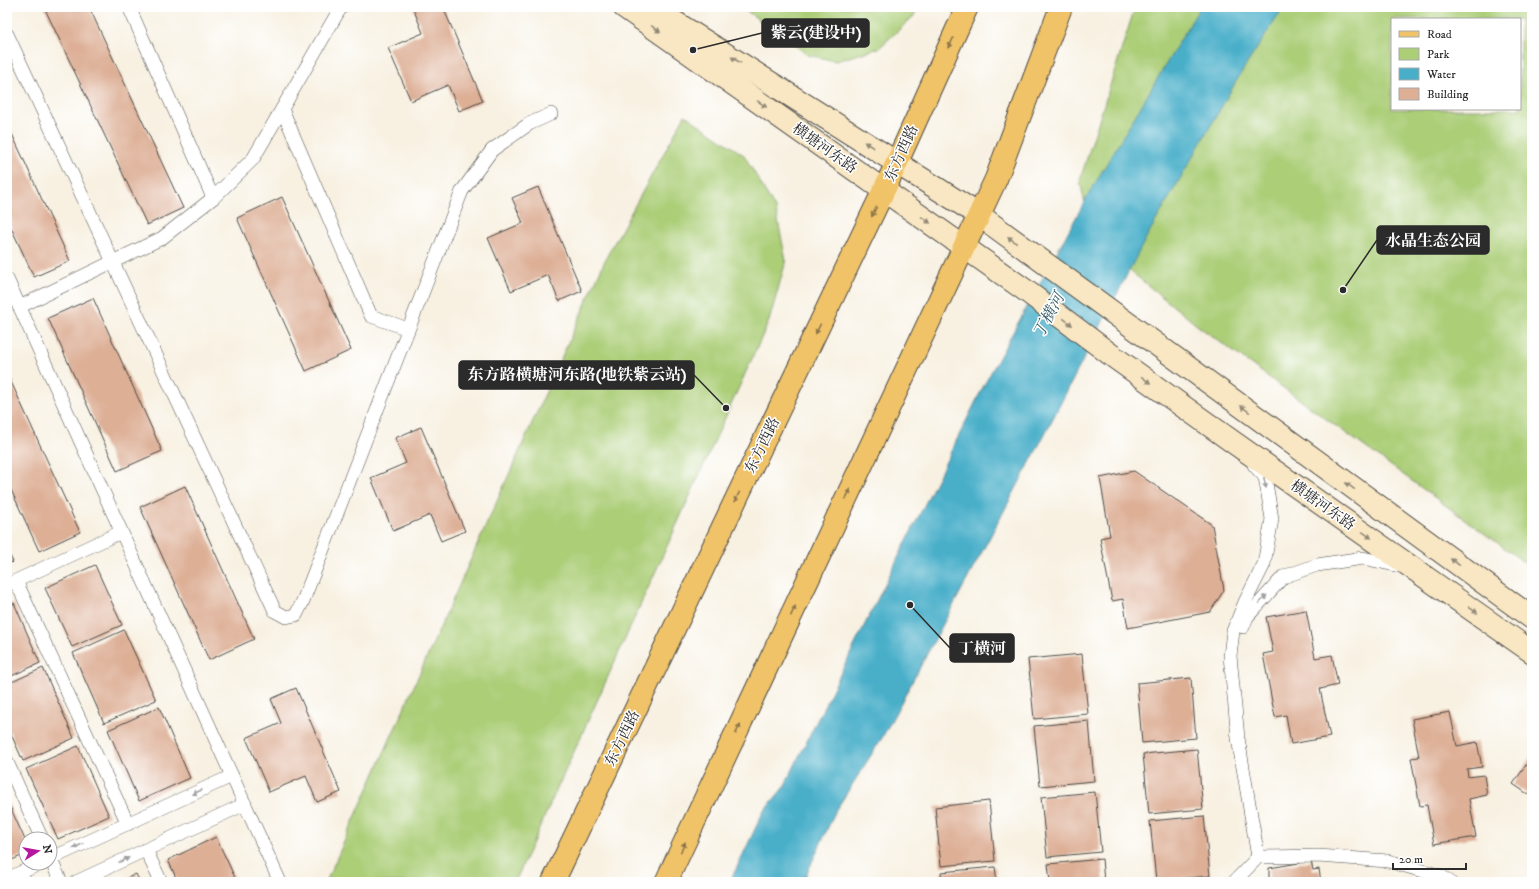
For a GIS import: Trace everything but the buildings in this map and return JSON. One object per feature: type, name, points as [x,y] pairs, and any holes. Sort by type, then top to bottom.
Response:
[{"type":"main road","name":"横塘河东路","points":[[624,7],[1026,290],[1114,357],[1532,652]]},
{"type":"main road","name":"横塘河东路","points":[[651,7],[979,215],[1532,618]]},
{"type":"main road","name":"东方西路","points":[[552,882],[897,163],[967,7]]},
{"type":"main road","points":[[666,882],[996,179],[1060,7]]},
{"type":"lane","points":[[129,7],[213,198]]},
{"type":"lane","points":[[19,307],[162,238],[213,198],[253,159],[341,7]]},
{"type":"lane","points":[[7,34],[275,611],[286,617],[296,615],[303,601],[462,191],[492,150],[528,124],[551,114]]},
{"type":"lane","points":[[282,109],[371,316],[408,329]]},
{"type":"lane","points":[[8,286],[19,307],[280,882]]},
{"type":"lane","points":[[1233,442],[1264,477],[1272,519],[1264,564],[1245,602],[1234,631],[1230,656],[1238,738],[1258,857]]},
{"type":"lane","points":[[121,532],[12,583],[128,824]]},
{"type":"lane","points":[[1230,656],[1247,617],[1283,577],[1317,566],[1363,558],[1415,569]]},
{"type":"lane","points":[[7,762],[38,831]]},
{"type":"lane","points":[[58,855],[232,776]]},
{"type":"lane","points":[[76,882],[245,804]]},
{"type":"lane","points":[[146,850],[161,882]]},
{"type":"lane","points":[[1234,882],[1258,857],[1318,856],[1388,861],[1442,876],[1450,882]]},
{"type":"lane","points":[[7,879],[24,871]]},
{"type":"lane","points":[[56,871],[61,882]]},
{"type":"green space","points":[[741,7],[918,7],[914,16],[879,48],[836,61],[808,55]]},
{"type":"green space","points":[[1135,7],[1532,7],[1532,568],[1198,326],[1109,254],[1089,225],[1080,180]]},
{"type":"green space","points":[[685,115],[744,155],[776,210],[786,261],[769,321],[515,882],[326,882],[607,256]]},
{"type":"water","points":[[1200,7],[1284,7],[1241,73],[1146,238],[1033,457],[882,738],[836,810],[803,882],[730,882],[763,812],[784,787],[984,385],[1091,190]]},
{"type":"place","name":"紫云(建设中)","points":[[693,50]]},
{"type":"place","name":"水晶生态公园","points":[[1343,290]]},
{"type":"place","name":"东方路横塘河东路(地铁紫云站)","points":[[726,408]]},
{"type":"place","name":"丁横河","points":[[910,605]]}]
